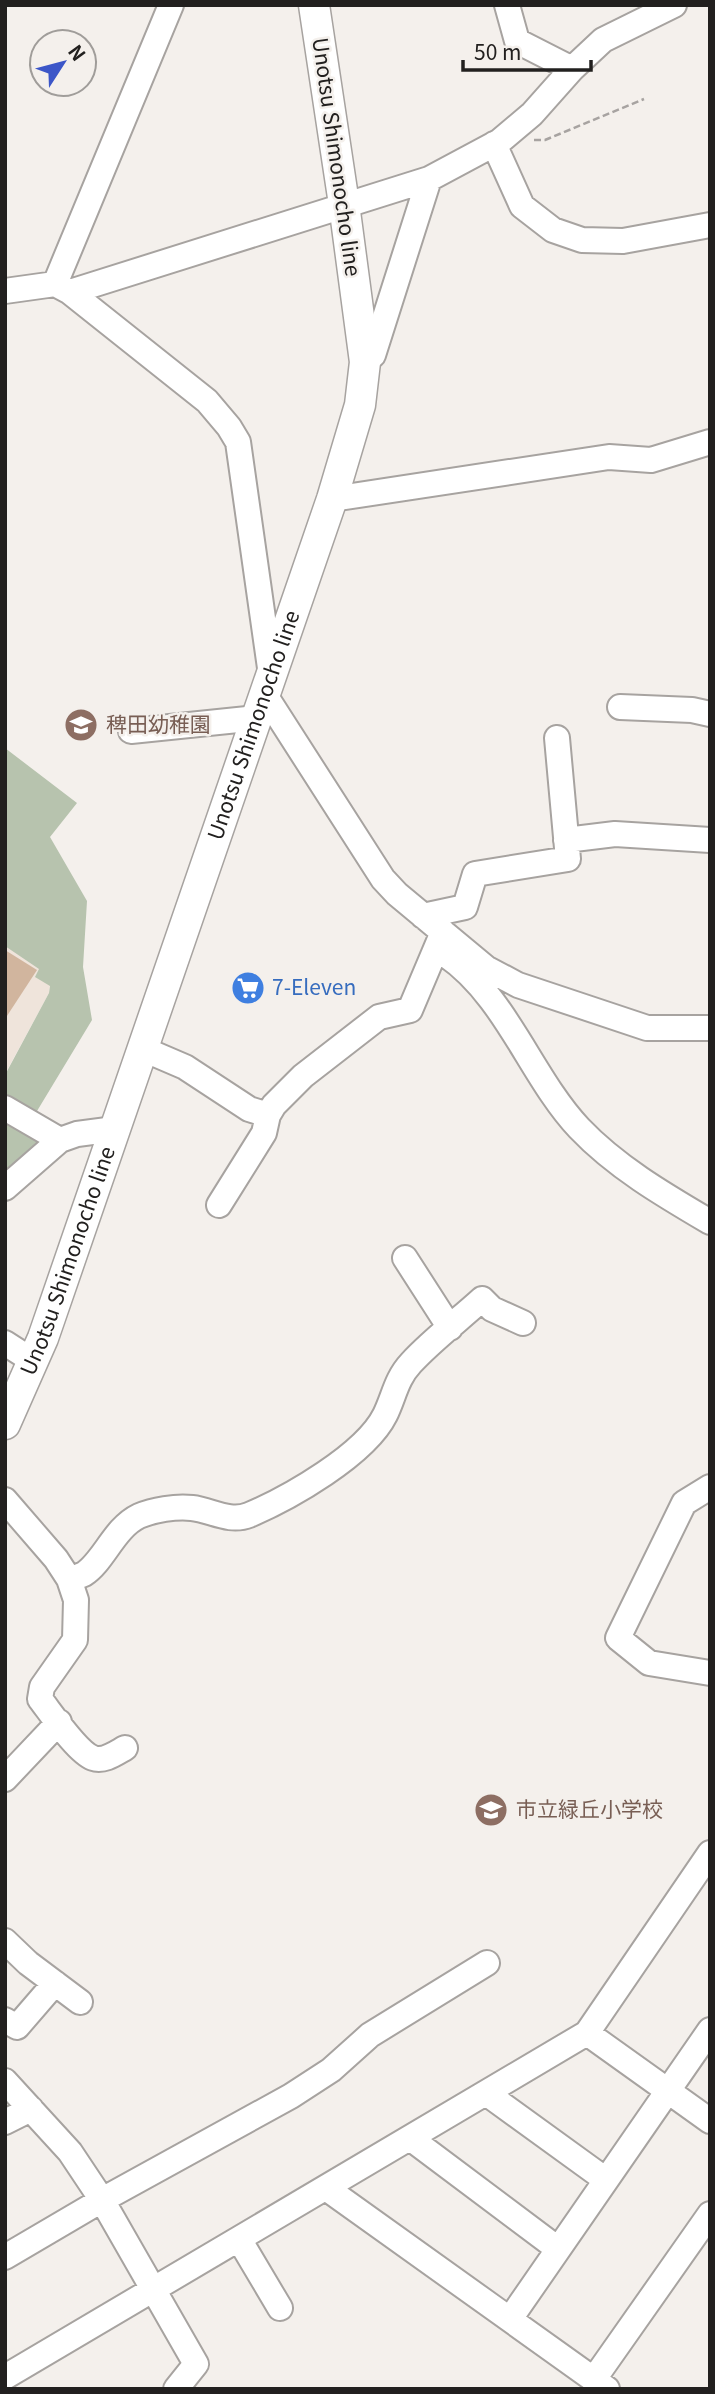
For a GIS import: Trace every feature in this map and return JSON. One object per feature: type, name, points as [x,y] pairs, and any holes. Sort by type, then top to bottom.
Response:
[{"type":"main road","name":"Unotsu Shimonocho line","points":[[5,1424],[43,1338],[332,499],[360,405],[365,362],[314,5]]},
{"type":"street","points":[[62,288],[171,5]]},
{"type":"street","points":[[508,5],[517,41],[572,69]]},
{"type":"street","points":[[5,290],[62,288],[429,179],[494,144],[532,114],[572,69],[603,40],[674,5]]},
{"type":"street","points":[[494,144],[522,206],[553,230],[582,240],[623,241],[710,225]]},
{"type":"street","points":[[365,362],[373,355],[429,179]]},
{"type":"street","points":[[62,288],[207,401],[238,442],[264,696],[383,879],[424,916],[460,966],[493,1004],[554,1096],[579,1128],[661,1194],[710,1222]]},
{"type":"street","points":[[332,499],[609,457],[651,460],[710,442]]},
{"type":"street","points":[[131,731],[264,696]]},
{"type":"street","points":[[620,707],[692,709],[710,714]]},
{"type":"street","points":[[424,916],[465,908],[475,874],[568,859],[557,738]]},
{"type":"street","points":[[566,840],[615,834],[710,840]]},
{"type":"street","points":[[440,940],[518,985],[647,1028],[710,1028]]},
{"type":"street","points":[[219,1205],[264,1133],[268,1115],[274,1105],[303,1076],[379,1017],[410,1010],[440,940]]},
{"type":"street","points":[[143,1049],[185,1067],[249,1109],[268,1115]]},
{"type":"street","points":[[5,1108],[60,1140]]},
{"type":"street","points":[[5,1188],[60,1140],[77,1134],[115,1129]]},
{"type":"street","points":[[405,1258],[450,1328]]},
{"type":"street","points":[[69,1579],[85,1573],[125,1526],[138,1517],[158,1511],[190,1508],[231,1518],[246,1516],[294,1492],[365,1442],[384,1416],[397,1382],[410,1364],[482,1299],[492,1309],[523,1323]]},
{"type":"street","points":[[5,1343],[33,1361]]},
{"type":"street","points":[[710,1487],[684,1503],[618,1638],[649,1662],[710,1673]]},
{"type":"street","points":[[5,1500],[56,1559],[69,1579],[76,1600],[75,1640],[42,1687],[40,1699],[75,1744],[93,1758],[105,1758],[125,1748]]},
{"type":"street","points":[[5,1779],[59,1723]]},
{"type":"street","points":[[5,2377],[587,2034],[710,1853]]},
{"type":"street","points":[[5,1941],[80,2002]]},
{"type":"street","points":[[5,2257],[291,2096],[331,2070],[370,2035],[487,1963]]},
{"type":"street","points":[[5,2020],[17,2027],[55,1983]]},
{"type":"street","points":[[510,2319],[710,2030]]},
{"type":"street","points":[[587,2034],[710,2121]]},
{"type":"street","points":[[5,2081],[70,2152],[102,2200],[196,2364],[176,2389]]},
{"type":"street","points":[[486,2093],[606,2180]]},
{"type":"street","points":[[5,2122],[31,2109]]},
{"type":"street","points":[[410,2138],[558,2249]]},
{"type":"street","points":[[326,2188],[601,2384],[710,2214]]},
{"type":"street","points":[[239,2239],[280,2308]]},
{"type":"path","points":[[534,141],[545,140],[644,99]]},
{"type":"shaded area","points":[[5,846],[50,985],[49,993],[5,1074]]},
{"type":"green space","points":[[5,748],[77,803],[50,837],[87,901],[83,967],[92,1020],[34,1116],[5,1102],[5,1075],[49,993],[50,986],[35,977],[39,969],[5,946]]},
{"type":"green space","points":[[5,1115],[47,1138],[5,1178]]},
{"type":"building","points":[[5,950],[37,970],[5,1019]]},
{"type":"place","name":"稗田幼稚園","points":[[81,725]]},
{"type":"place","name":"7-Eleven","points":[[248,988]]},
{"type":"place","name":"市立緑丘小学校","points":[[491,1810]]}]
